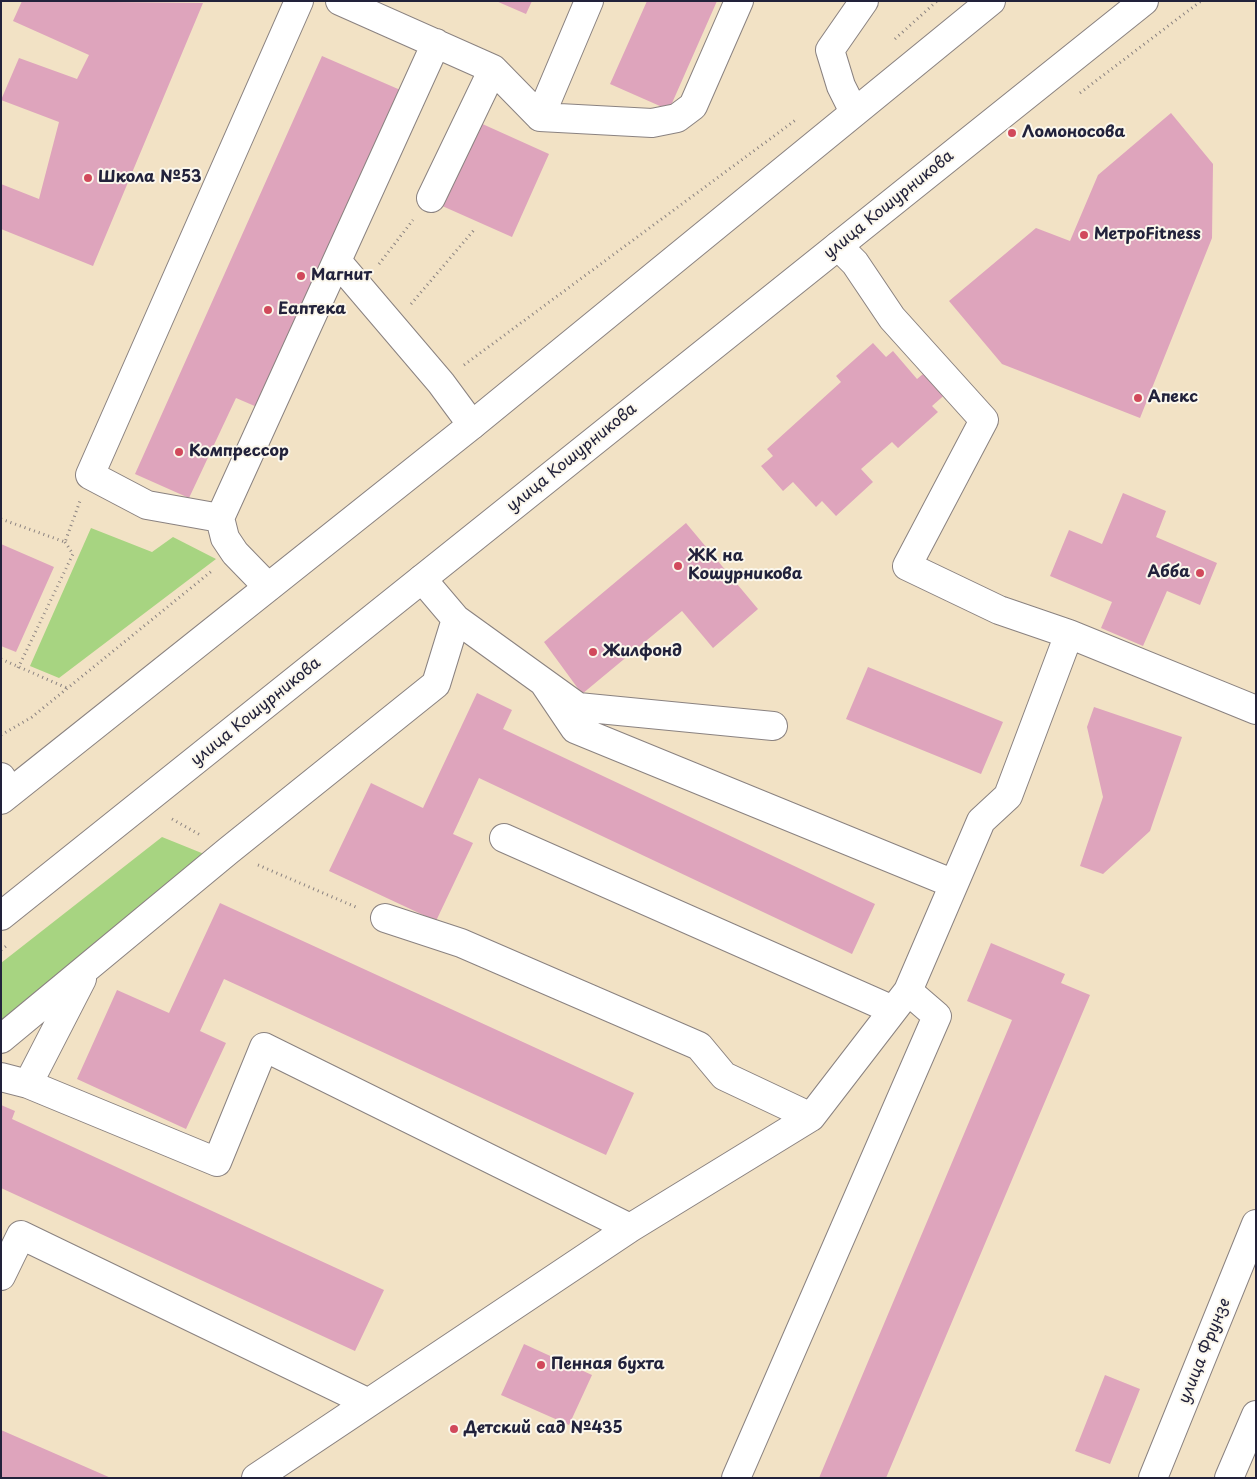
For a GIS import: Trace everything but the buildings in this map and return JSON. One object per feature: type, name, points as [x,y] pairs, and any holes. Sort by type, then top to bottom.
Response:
[{"type":"main road","points":[[220,518],[148,506],[90,475],[299,1]]},
{"type":"main road","points":[[340,1],[493,69],[540,116],[652,123],[677,118],[693,106],[739,1]]},
{"type":"main road","points":[[540,116],[589,1]]},
{"type":"main road","points":[[854,112],[841,86],[830,50],[864,1]]},
{"type":"main road","points":[[4,790],[268,587],[472,424],[991,1]]},
{"type":"main road","name":"улица Кошурникова","points":[[1,916],[1144,1]]},
{"type":"main road","points":[[268,587],[234,553],[225,538],[220,518],[436,43]]},
{"type":"main road","points":[[431,198],[493,69]]},
{"type":"main road","points":[[838,246],[855,263],[892,318],[984,420],[906,566],[999,610],[1069,634],[1256,710]]},
{"type":"main road","points":[[337,261],[441,383],[472,424]]},
{"type":"main road","points":[[422,578],[456,619],[578,707],[772,726]]},
{"type":"main road","points":[[1,1039],[228,851],[436,684],[456,619]]},
{"type":"main road","points":[[256,1478],[630,1228],[811,1117],[900,1000],[981,821],[1008,796],[1069,634]]},
{"type":"main road","points":[[544,683],[575,728],[954,884]]},
{"type":"main road","points":[[504,838],[937,1016],[736,1478]]},
{"type":"main road","points":[[385,918],[461,944],[699,1046],[724,1076],[811,1117]]},
{"type":"main road","points":[[28,1084],[88,968]]},
{"type":"main road","points":[[1,1077],[28,1084],[217,1162],[264,1047],[630,1228]]},
{"type":"main road","name":"улица Фрунзе","points":[[1153,1478],[1256,1224]]},
{"type":"main road","points":[[1,1276],[20,1235],[367,1402]]},
{"type":"main road","points":[[1229,1478],[1256,1415]]},
{"type":"path","points":[[893,40],[937,1]]},
{"type":"path","points":[[441,383],[801,116]]},
{"type":"path","points":[[361,287],[431,198]]},
{"type":"path","points":[[392,326],[474,230]]},
{"type":"path","points":[[65,542],[90,475]]},
{"type":"path","points":[[1,519],[65,542],[73,554],[18,668]]},
{"type":"path","points":[[1,735],[32,717],[234,553]]},
{"type":"path","points":[[1,659],[18,668],[68,688]]},
{"type":"path","points":[[228,851],[345,903]]},
{"type":"green space","points":[[91,528],[152,552],[173,537],[216,559],[59,678],[30,666]]},
{"type":"green space","points":[[162,837],[214,858],[1,1028],[1,963]]},
{"type":"place","name":"Ломоносова","points":[[1012,133]]},
{"type":"place","name":"Школа №53","points":[[88,178]]},
{"type":"place","name":"МетроFitness","points":[[1084,235]]},
{"type":"place","name":"Магнит","points":[[301,276]]},
{"type":"place","name":"Еаптека","points":[[268,310]]},
{"type":"place","name":"Апекс","points":[[1138,398]]},
{"type":"place","name":"Компрессор","points":[[179,452]]},
{"type":"place","name":"ЖК на Кошурникова","points":[[678,566]]},
{"type":"place","name":"Абба","points":[[1200,573]]},
{"type":"place","name":"Жилфонд","points":[[593,652]]},
{"type":"place","name":"Пенная бухта","points":[[541,1365]]},
{"type":"place","name":"Детский сад №435","points":[[454,1429]]}]
